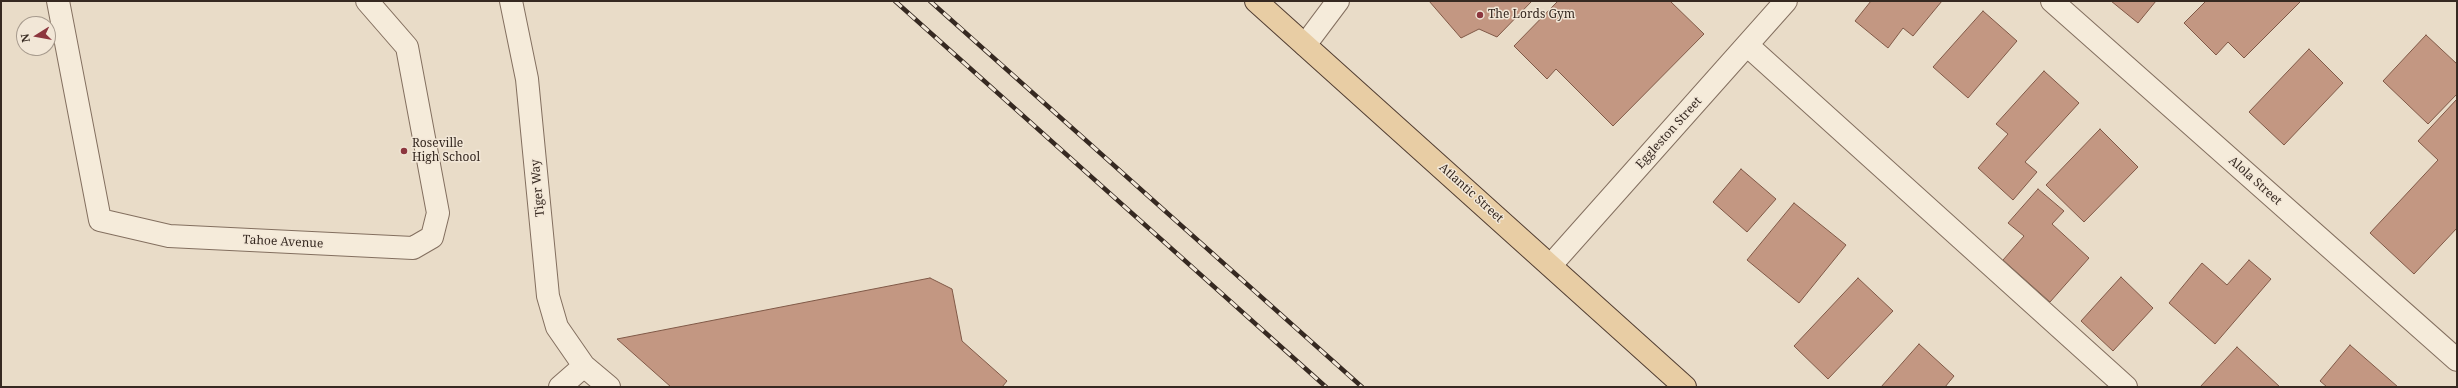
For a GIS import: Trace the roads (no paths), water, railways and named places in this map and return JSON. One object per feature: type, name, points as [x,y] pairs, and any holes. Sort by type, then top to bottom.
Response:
[{"type":"main road","name":"Atlantic Street","points":[[1256,1],[1685,387]]},
{"type":"street","name":"Tahoe Avenue","points":[[58,1],[100,220],[169,236],[413,248],[432,237],[438,213],[407,47],[367,1]]},
{"type":"street","name":"Tiger Way","points":[[511,1],[527,79],[548,296],[556,327],[584,366]]},
{"type":"street","points":[[1305,45],[1338,1]]},
{"type":"street","name":"Eggleston Street","points":[[1551,265],[1786,1]]},
{"type":"street","name":"Alola Street","points":[[2052,1],[2457,360]]},
{"type":"street","points":[[1747,45],[2126,387]]},
{"type":"street","points":[[560,387],[584,366],[609,387]]},
{"type":"railway","points":[[895,1],[1326,387]]},
{"type":"railway","points":[[930,1],[1362,387]]},
{"type":"place","name":"The Lords Gym","points":[[1480,15]]},
{"type":"place","name":"Roseville High School","points":[[404,151]]}]
